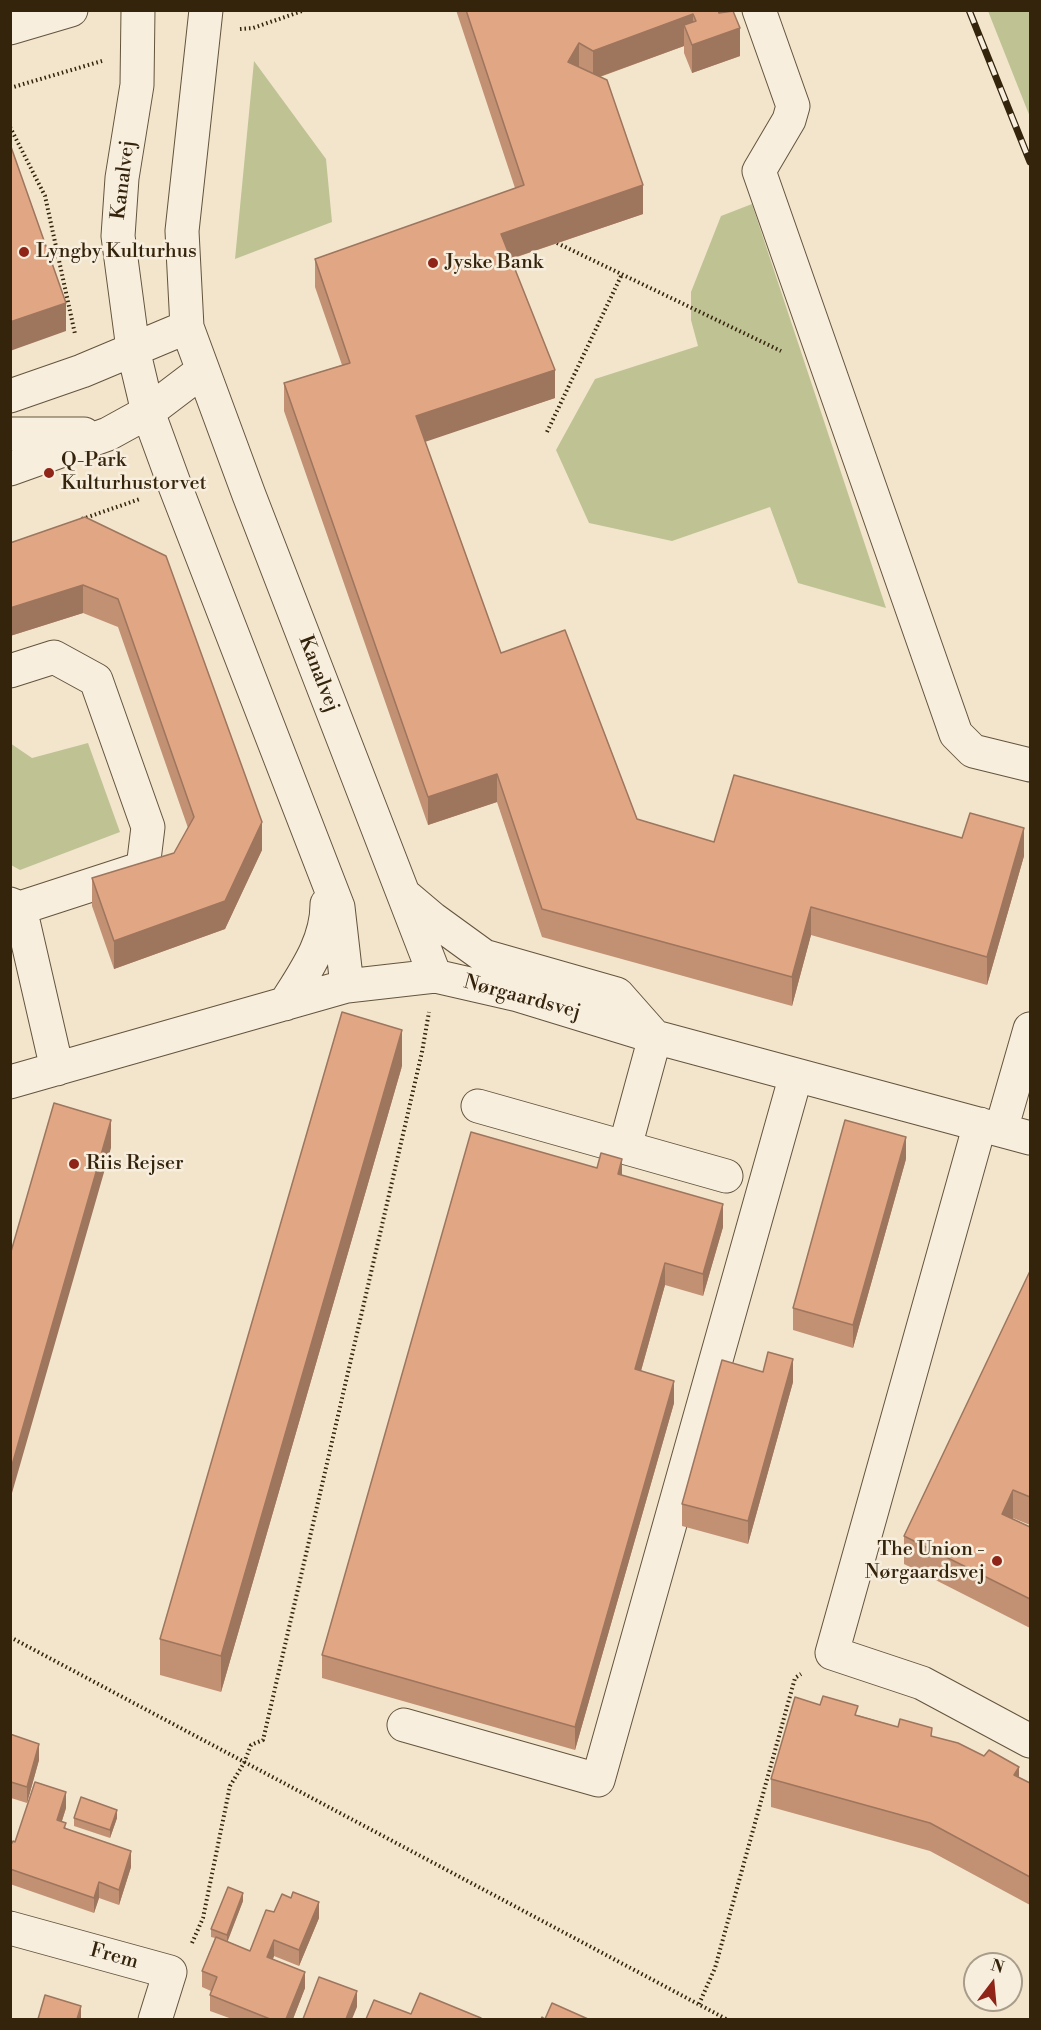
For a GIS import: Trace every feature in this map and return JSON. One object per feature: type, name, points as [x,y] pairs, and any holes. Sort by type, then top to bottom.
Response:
[{"type":"street","points":[[10,28],[71,10]]},
{"type":"street","name":"Kanalvej","points":[[138,10],[137,85],[122,178],[118,236],[133,349],[148,412],[175,486],[338,908],[347,986]]},
{"type":"street","name":"Kanalvej","points":[[206,10],[182,231],[187,327],[435,976]]},
{"type":"street","points":[[759,10],[793,106],[789,120],[759,171],[956,734],[972,751],[1030,765]]},
{"type":"street","points":[[10,396],[82,371],[187,327]]},
{"type":"street","points":[[10,469],[108,434],[148,412],[202,371]]},
{"type":"street","points":[[10,434],[108,434]]},
{"type":"street","points":[[10,671],[54,657],[96,680],[148,827],[143,868],[15,906],[57,1069]]},
{"type":"street","points":[[285,1004],[311,963],[322,939],[327,915],[328,881]]},
{"type":"street","points":[[403,894],[484,956],[617,994],[655,1037],[625,1148]]},
{"type":"street","name":"Nørgaardsvej","points":[[10,1082],[347,986],[435,976],[518,995],[655,1037],[1004,1131]]},
{"type":"street","points":[[1030,1029],[1004,1131],[832,1653],[922,1683],[1030,1741]]},
{"type":"street","points":[[404,1725],[598,1780],[796,1075]]},
{"type":"street","points":[[478,1106],[726,1176]]},
{"type":"street","name":"Frem","points":[[10,1928],[170,1972]]},
{"type":"street","points":[[155,2019],[170,1972]]},
{"type":"path","points":[[254,28],[305,10]]},
{"type":"path","points":[[10,88],[82,67]]},
{"type":"path","points":[[10,127],[45,196],[82,371]]},
{"type":"path","points":[[557,243],[830,375]]},
{"type":"path","points":[[547,432],[622,274]]},
{"type":"path","points":[[76,521],[175,486]]},
{"type":"path","points":[[170,1972],[187,1952],[203,1918],[230,1786],[244,1763],[251,1745],[263,1740],[422,1052],[435,976]]},
{"type":"path","points":[[10,1637],[728,2019]]},
{"type":"path","points":[[699,2004],[715,1968],[795,1678],[832,1653]]},
{"type":"green space","points":[[988,11],[1030,11],[1030,117]]},
{"type":"green space","points":[[254,61],[326,159],[332,222],[235,259]]},
{"type":"green space","points":[[752,204],[886,608],[798,583],[770,507],[672,541],[589,523],[556,450],[595,379],[698,346],[691,320],[691,292],[721,216]]},
{"type":"green space","points":[[10,743],[32,758],[88,743],[120,832],[20,870],[11,865]]},
{"type":"building","points":[[466,10],[718,10],[719,13],[733,11],[740,28],[692,45],[684,25],[696,21],[693,14],[593,51],[579,43],[568,62],[607,80],[643,185],[501,234],[555,370],[416,416],[501,653],[565,630],[637,819],[714,842],[734,775],[962,838],[970,813],[1024,828],[987,957],[811,907],[792,977],[542,909],[497,774],[428,797],[284,383],[350,363],[315,259],[524,185]]},
{"type":"building","name":"Lyngby Kulturhus","points":[[10,144],[66,303],[10,322]]},
{"type":"building","points":[[85,517],[166,556],[262,822],[225,901],[114,941],[92,878],[174,853],[194,817],[118,599],[83,585],[10,608],[10,543]]},
{"type":"building","points":[[342,1012],[402,1030],[221,1656],[160,1639]]},
{"type":"building","points":[[54,1103],[111,1120],[10,1472],[10,1255]]},
{"type":"building","points":[[845,1120],[906,1137],[853,1325],[793,1308]]},
{"type":"building","points":[[471,1132],[597,1168],[601,1153],[622,1159],[618,1174],[723,1204],[703,1274],[665,1263],[635,1369],[674,1381],[575,1727],[322,1655]]},
{"type":"building","points":[[1030,1271],[1030,1497],[1013,1490],[1002,1514],[1030,1527],[1030,1599],[904,1536]]},
{"type":"building","points":[[768,1352],[793,1359],[748,1521],[682,1504],[722,1360],[763,1372]]},
{"type":"building","points":[[823,1696],[858,1706],[855,1715],[898,1727],[900,1719],[932,1728],[931,1736],[958,1743],[984,1756],[989,1750],[1019,1767],[1014,1775],[1030,1783],[1030,1877],[930,1823],[771,1779],[795,1697],[820,1705]]},
{"type":"building","points":[[10,1734],[39,1744],[27,1787],[11,1782],[10,1787]]},
{"type":"building","points":[[35,1782],[66,1792],[57,1820],[66,1823],[64,1828],[131,1851],[119,1890],[99,1882],[94,1898],[10,1869],[10,1847],[13,1841],[15,1842]]},
{"type":"building","points":[[81,1797],[117,1810],[110,1830],[74,1818]]},
{"type":"building","points":[[228,1887],[243,1893],[227,1935],[211,1929]]},
{"type":"building","points":[[293,1892],[319,1902],[299,1950],[274,1940],[267,1957],[305,1972],[286,2019],[270,2019],[210,1995],[217,1977],[202,1971],[216,1937],[250,1951],[266,1910],[274,1912],[282,1894],[291,1898]]},
{"type":"building","points":[[319,1977],[357,1991],[346,2019],[303,2019]]},
{"type":"building","points":[[420,1993],[481,2019],[366,2019],[374,2000],[411,2014]]},
{"type":"building","points":[[45,1995],[81,2006],[77,2019],[38,2019]]},
{"type":"building","points":[[552,2003],[588,2019],[545,2019]]},
{"type":"railway","points":[[969,10],[1030,162]]},
{"type":"place","name":"Lyngby Kulturhus","points":[[24,252]]},
{"type":"place","name":"Jyske Bank","points":[[433,263]]},
{"type":"place","name":"Q-Park Kulturhustorvet","points":[[49,473]]},
{"type":"place","name":"Riis Rejser","points":[[74,1164]]},
{"type":"place","name":"The Union - Nørgaardsvej","points":[[997,1561]]}]
